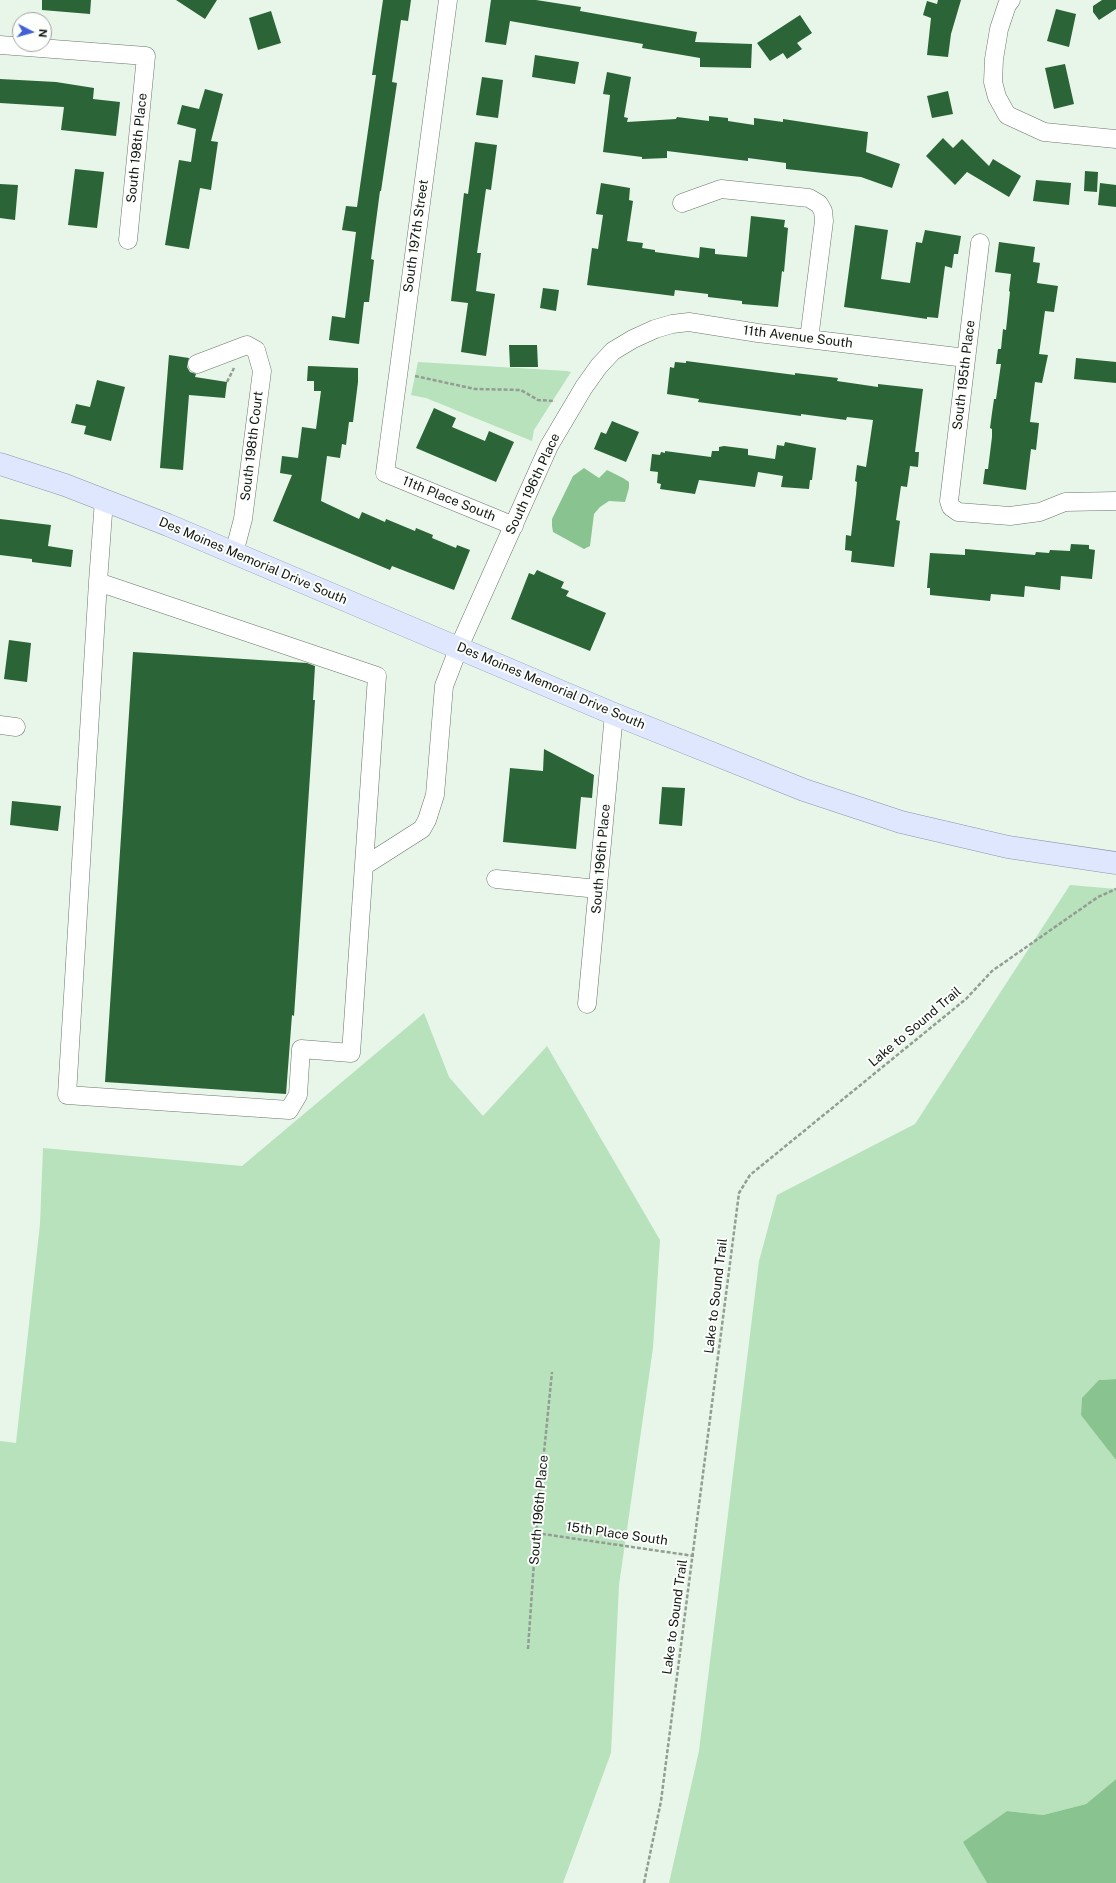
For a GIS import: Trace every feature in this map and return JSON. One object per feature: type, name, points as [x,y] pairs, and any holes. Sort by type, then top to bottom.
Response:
[{"type":"main road","name":"Des Moines Memorial Drive South","points":[[0,464],[65,485],[104,500],[459,647],[614,714],[804,790],[901,822],[1008,847],[1116,863]]},
{"type":"street","name":"South 197th Street","points":[[384,473],[448,0]]},
{"type":"street","points":[[1010,0],[999,30],[994,59],[993,82],[997,97],[1007,115],[1044,132],[1116,139]]},
{"type":"street","name":"South 198th Place","points":[[0,45],[146,56],[128,240]]},
{"type":"street","points":[[682,203],[721,189],[809,198],[819,204],[823,211],[824,221],[809,339]]},
{"type":"street","name":"South 195th Place","points":[[980,243],[949,501],[951,507],[958,512],[1010,516],[1040,512],[1065,502],[1116,501]]},
{"type":"street","name":"11th Avenue South","points":[[633,339],[655,329],[672,324],[689,322],[809,339],[966,358]]},
{"type":"street","name":"South 196th Place","points":[[364,866],[422,828],[431,812],[436,795],[444,686],[459,647],[549,446],[572,404],[599,366],[614,351],[633,339]]},
{"type":"street","name":"South 198th Court","points":[[197,364],[247,345],[256,350],[262,371],[243,519],[234,553]]},
{"type":"street","name":"11th Place South","points":[[384,473],[514,526]]},
{"type":"street","points":[[98,582],[377,676],[351,1054],[301,1049],[298,1095],[288,1110],[67,1095],[98,582],[104,500]]},
{"type":"street","name":"South 196th Place","points":[[587,1004],[614,714]]},
{"type":"street","points":[[496,879],[598,889]]},
{"type":"path","points":[[413,376],[475,389],[521,390],[538,400],[555,401]]},
{"type":"path","name":"Lake to Sound Trail","points":[[644,1883],[661,1801],[683,1625],[694,1556],[739,1193],[750,1175],[966,999],[992,972],[1098,897],[1116,889]]},
{"type":"path","name":"South 196th Place","points":[[528,1649],[536,1533],[552,1372]]},
{"type":"path","name":"15th Place South","points":[[536,1533],[694,1556]]},
{"type":"shaded area","points":[[418,362],[571,372],[534,430],[532,441],[426,398],[411,395]]},
{"type":"shaded area","points":[[584,468],[599,478],[607,470],[629,482],[629,488],[625,502],[609,501],[600,507],[594,514],[590,546],[584,549],[553,532],[552,519],[573,476]]},
{"type":"shaded area","points":[[1070,885],[1116,889],[1116,1379],[1099,1380],[1109,1451],[1116,1460],[1116,1779],[1086,1804],[1043,1815],[1007,1811],[964,1842],[987,1883],[669,1883],[699,1751],[759,1261],[777,1195],[915,1124]]},
{"type":"shaded area","points":[[424,1013],[449,1077],[483,1116],[547,1046],[660,1240],[653,1348],[619,1585],[611,1753],[563,1883],[0,1883],[0,1441],[16,1443],[40,1224],[43,1148],[242,1166]]},
{"type":"shaded area","points":[[1116,1379],[1116,1460],[1081,1415],[1082,1398],[1099,1380]]},
{"type":"shaded area","points":[[1116,1779],[1116,1883],[987,1883],[963,1842],[1007,1811],[1043,1815],[1086,1804]]},
{"type":"building","points":[[42,0],[91,0],[90,14],[42,10]]},
{"type":"building","points":[[176,0],[217,0],[205,19]]},
{"type":"building","points":[[383,0],[411,0],[408,21],[401,20],[392,82],[397,83],[371,259],[374,260],[369,302],[364,302],[359,344],[329,340],[332,316],[345,318],[356,232],[342,230],[346,206],[357,207],[376,75],[372,75]]},
{"type":"building","points":[[491,0],[536,0],[581,7],[580,11],[697,32],[695,42],[752,44],[751,68],[700,67],[700,58],[642,48],[643,44],[510,21],[506,45],[485,42]]},
{"type":"building","points":[[938,0],[961,0],[951,34],[948,57],[927,55],[931,18],[923,15],[927,1],[937,4]]},
{"type":"building","points":[[1102,0],[1116,0],[1116,9],[1099,20],[1093,12],[1093,6]]},
{"type":"building","points":[[1056,9],[1076,14],[1069,47],[1047,41]]},
{"type":"building","points":[[271,11],[281,43],[258,50],[249,18]]},
{"type":"building","points":[[800,15],[812,33],[797,43],[802,49],[787,59],[783,53],[770,61],[757,43]]},
{"type":"building","points":[[535,55],[579,62],[575,84],[532,77]]},
{"type":"building","points":[[1065,64],[1074,104],[1054,109],[1045,68]]},
{"type":"building","points":[[607,72],[631,77],[624,117],[628,118],[627,122],[676,119],[677,117],[709,121],[709,116],[728,118],[728,121],[754,125],[754,118],[783,122],[783,119],[868,132],[866,152],[900,164],[892,188],[861,177],[786,169],[786,163],[748,158],[748,161],[667,151],[667,158],[642,159],[642,157],[603,152],[610,95],[603,94]]},
{"type":"building","points":[[482,77],[503,80],[498,118],[476,115]]},
{"type":"building","points":[[0,79],[56,82],[94,88],[93,99],[120,102],[116,136],[61,130],[64,107],[0,103]]},
{"type":"building","points":[[205,89],[223,94],[211,141],[218,142],[211,190],[200,188],[189,249],[165,245],[179,160],[191,162],[196,129],[177,124],[182,105],[199,109]]},
{"type":"building","points":[[948,91],[953,114],[932,118],[927,96]]},
{"type":"building","points":[[943,138],[953,148],[962,139],[989,166],[993,159],[1021,176],[1009,197],[967,172],[955,185],[926,156]]},
{"type":"building","points":[[475,142],[497,145],[491,190],[486,189],[477,253],[481,253],[476,291],[495,294],[486,356],[461,352],[468,303],[451,301],[464,193],[468,194]]},
{"type":"building","points":[[75,169],[104,172],[97,228],[68,225]]},
{"type":"building","points":[[1085,171],[1098,172],[1097,192],[1084,191]]},
{"type":"building","points":[[1036,180],[1071,183],[1069,205],[1033,201]]},
{"type":"building","points":[[601,183],[630,188],[629,200],[633,201],[627,241],[643,243],[642,248],[655,250],[655,252],[699,258],[700,247],[715,249],[715,254],[747,257],[751,216],[785,220],[784,227],[788,228],[784,272],[782,271],[778,307],[742,304],[742,301],[708,297],[708,294],[675,290],[674,296],[587,285],[592,248],[598,249],[603,215],[596,214]]},
{"type":"building","points":[[1100,183],[1116,185],[1116,207],[1098,205]]},
{"type":"building","points":[[0,184],[18,185],[15,220],[0,218]]},
{"type":"building","points":[[855,225],[888,230],[881,279],[910,283],[916,242],[922,243],[925,230],[961,236],[958,254],[954,254],[952,268],[945,266],[938,318],[927,317],[927,319],[844,307]]},
{"type":"building","points":[[999,242],[1035,247],[1033,262],[1040,263],[1037,283],[1058,286],[1054,312],[1045,311],[1039,354],[1048,355],[1042,383],[1035,382],[1030,422],[1039,423],[1036,450],[1031,449],[1026,490],[983,484],[985,469],[988,469],[992,437],[992,429],[990,428],[1001,364],[996,364],[998,349],[1001,349],[1003,329],[1006,330],[1010,292],[1011,274],[995,272]]},
{"type":"building","points":[[543,288],[559,290],[556,311],[540,308]]},
{"type":"building","points":[[509,345],[537,345],[538,367],[510,367]]},
{"type":"building","points":[[169,355],[189,358],[187,367],[190,372],[196,374],[195,377],[227,382],[225,398],[189,395],[183,470],[160,468]]},
{"type":"building","points":[[1076,358],[1116,362],[1116,383],[1074,379]]},
{"type":"building","points":[[686,361],[795,375],[795,373],[838,378],[837,381],[878,387],[878,384],[923,389],[915,452],[919,452],[918,467],[910,466],[907,487],[901,486],[896,520],[900,521],[894,567],[851,562],[852,551],[845,550],[846,535],[851,536],[856,494],[857,482],[855,481],[857,465],[866,467],[873,420],[847,417],[846,420],[801,414],[801,416],[698,402],[699,399],[667,394],[670,367],[674,368],[675,362],[686,363]]},
{"type":"building","points":[[308,366],[358,368],[358,382],[353,422],[349,422],[346,445],[342,444],[340,458],[327,456],[321,501],[359,519],[362,512],[385,522],[386,519],[415,531],[416,528],[433,535],[432,538],[456,548],[457,545],[470,550],[454,590],[392,566],[390,570],[273,521],[292,475],[280,473],[282,456],[298,458],[302,427],[316,429],[321,391],[314,391],[314,381],[307,381]]},
{"type":"building","points":[[97,380],[125,387],[111,441],[84,434],[86,426],[71,423],[76,404],[90,407]]},
{"type":"building","points":[[434,408],[456,418],[452,427],[485,441],[489,431],[514,442],[496,482],[416,448]]},
{"type":"building","points":[[612,421],[639,432],[626,462],[594,449],[601,432],[606,434]]},
{"type":"building","points":[[785,442],[816,448],[812,480],[810,480],[809,489],[781,487],[783,476],[758,472],[755,487],[699,480],[695,494],[660,489],[661,484],[657,483],[658,472],[650,471],[652,454],[660,455],[661,452],[665,453],[665,451],[711,457],[712,451],[719,451],[719,447],[724,446],[748,449],[748,455],[775,459],[777,445],[784,446]]},
{"type":"building","points":[[0,519],[51,525],[48,546],[73,550],[71,567],[32,562],[32,559],[0,555]]},
{"type":"building","points":[[1071,544],[1089,545],[1089,549],[1095,550],[1092,579],[1061,576],[1060,590],[1025,586],[1024,597],[991,594],[990,601],[930,595],[930,588],[927,588],[930,553],[965,555],[965,549],[1035,555],[1036,552],[1049,553],[1050,550],[1070,551]]},
{"type":"building","points":[[537,570],[564,582],[561,588],[569,591],[566,596],[606,613],[590,651],[511,619],[529,573],[534,575]]},
{"type":"building","points":[[9,640],[31,643],[27,682],[4,679]]},
{"type":"building","points":[[133,652],[307,663],[315,666],[313,700],[315,700],[294,1016],[292,1015],[286,1094],[105,1082]]},
{"type":"building","points":[[544,749],[594,775],[592,798],[581,797],[576,849],[503,842],[510,768],[543,771]]},
{"type":"building","points":[[662,787],[685,788],[682,826],[659,824]]},
{"type":"building","points":[[12,801],[61,806],[58,831],[10,825]]}]
